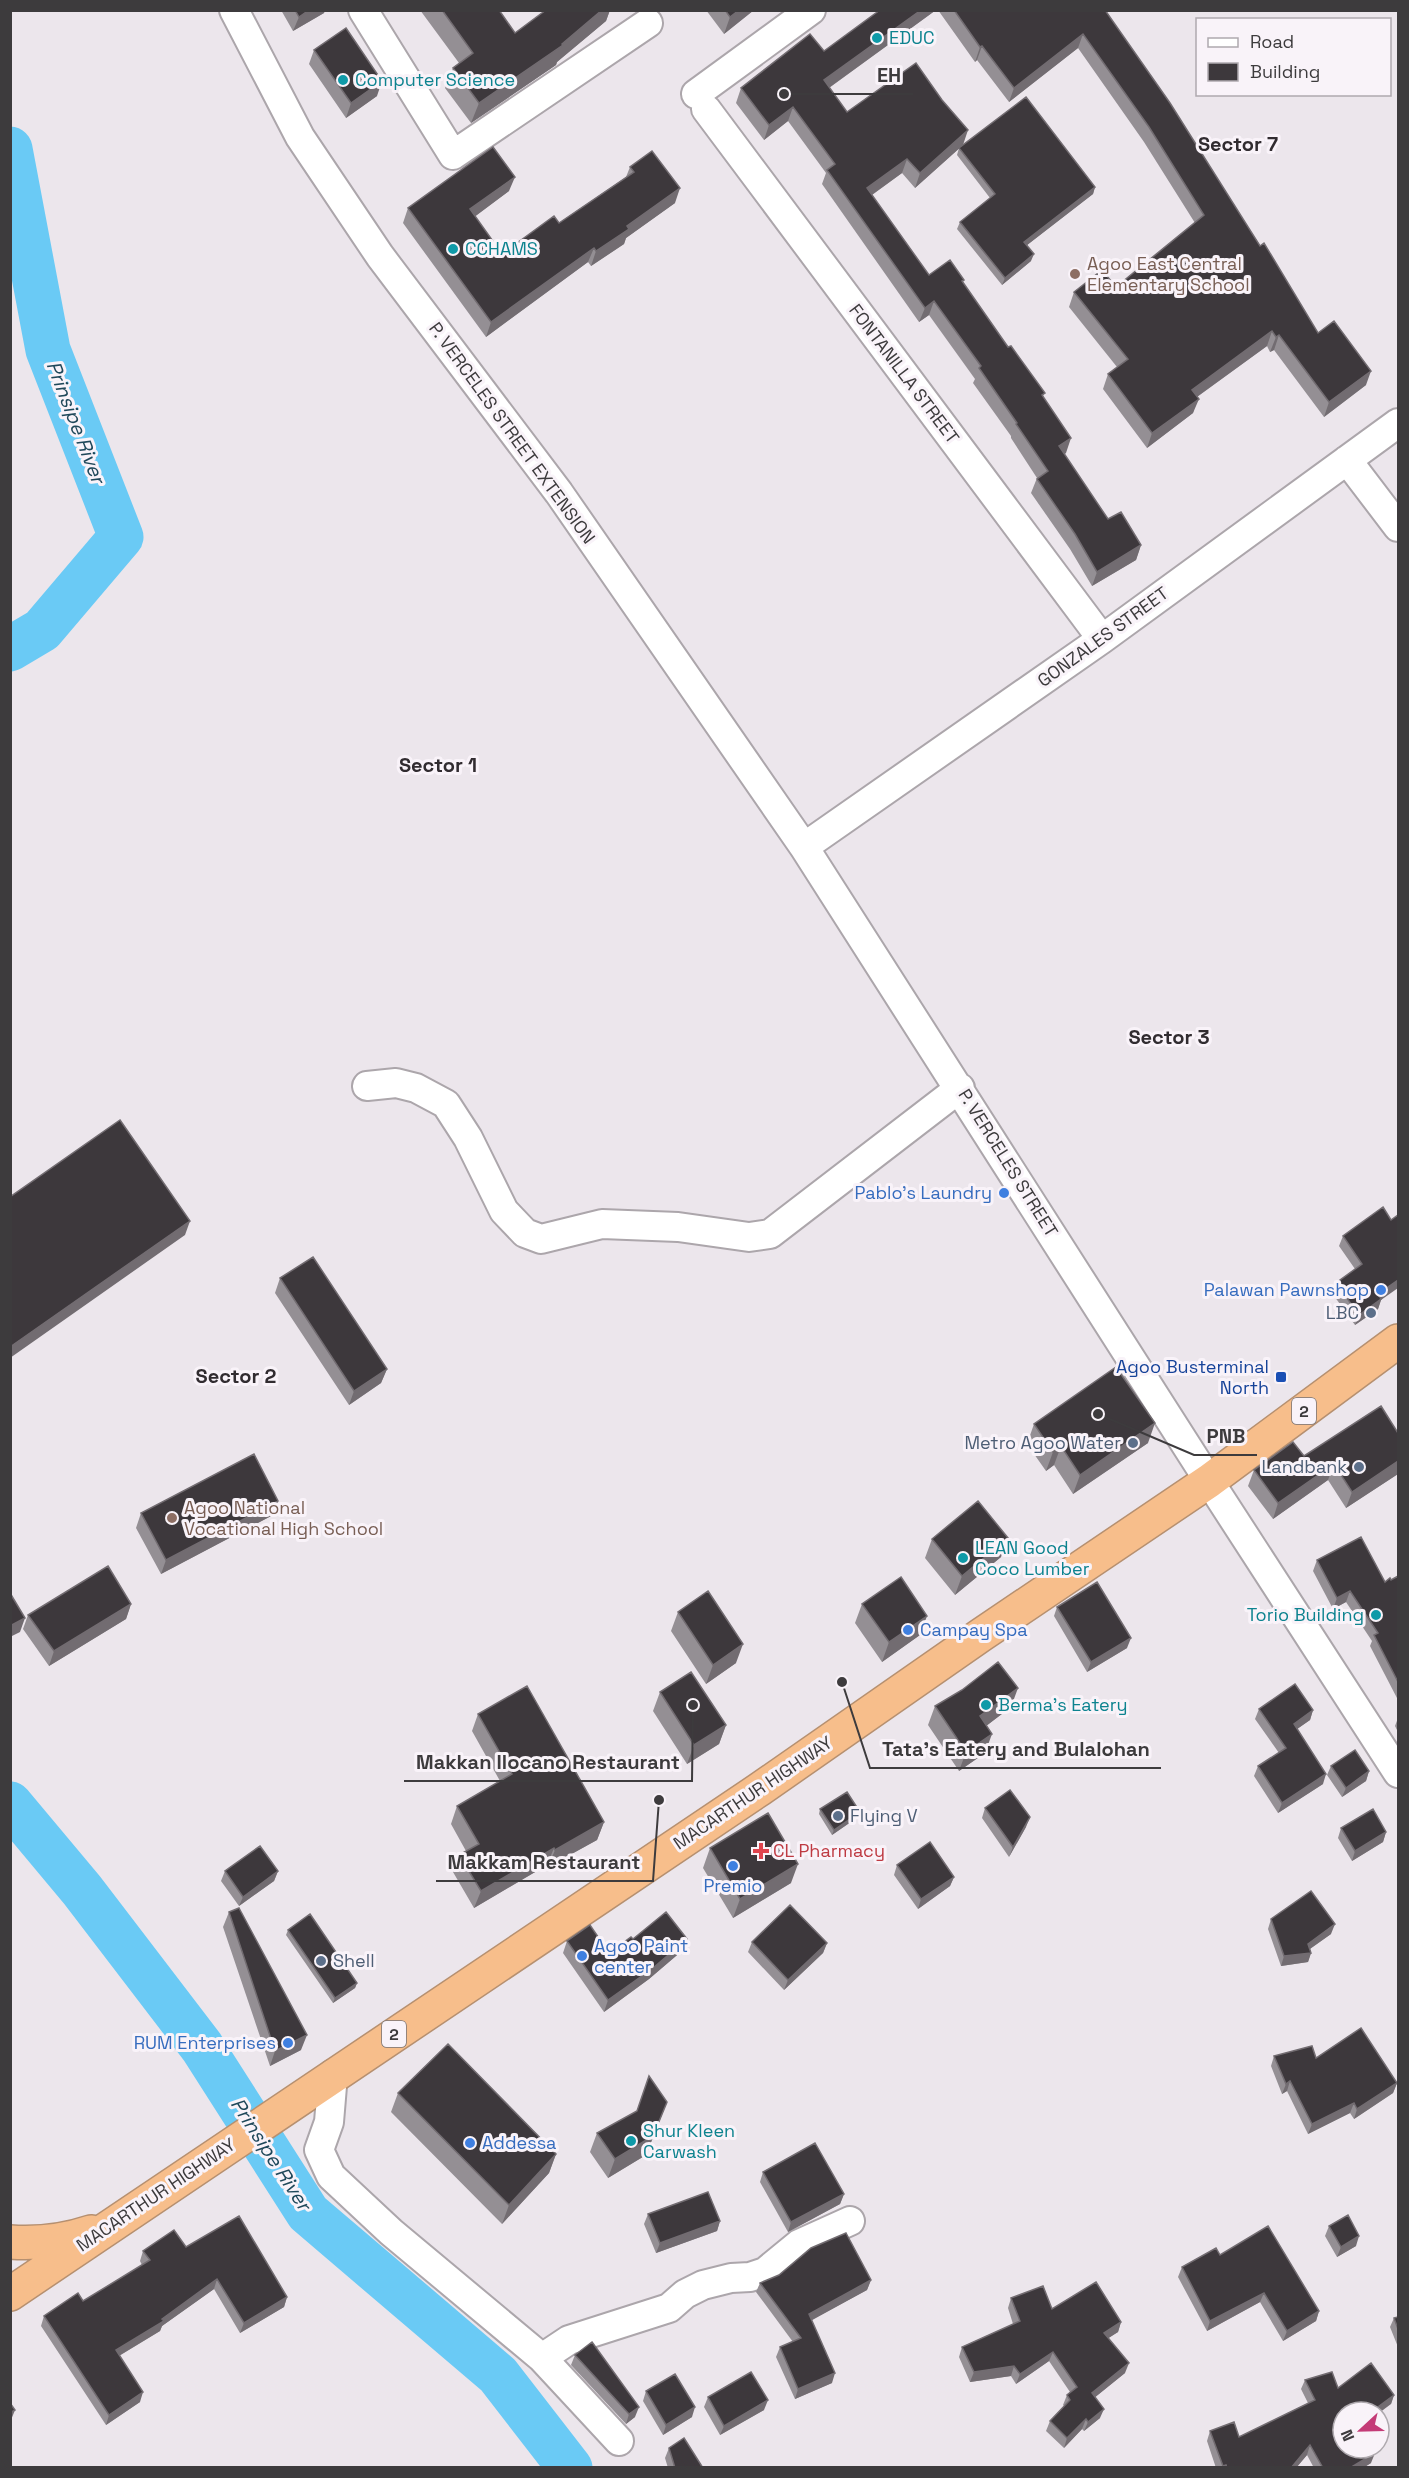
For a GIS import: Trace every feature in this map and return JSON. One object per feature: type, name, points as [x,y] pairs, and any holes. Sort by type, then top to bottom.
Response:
[{"type":"highway","name":"MACARTHUR HIGHWAY","points":[[10,2294],[333,2074],[760,1789],[981,1635],[1209,1481],[1398,1341]]},
{"type":"highway","points":[[10,2242],[66,2240],[115,2224]]},
{"type":"street","name":"P. VERCELES STREET EXTENSION","points":[[234,10],[300,137],[380,256],[559,493],[804,847]]},
{"type":"street","points":[[363,10],[453,155],[648,23]]},
{"type":"street","name":"FONTANILLA STREET","points":[[811,10],[701,102],[1102,639]]},
{"type":"street","name":"GONZALES STREET","points":[[804,847],[1102,639],[1398,423]]},
{"type":"street","points":[[1347,460],[1398,527]]},
{"type":"street","name":"P. VERCELES STREET","points":[[804,847],[1398,1773]]},
{"type":"street","points":[[368,1086],[396,1083],[416,1088],[446,1104],[468,1138],[504,1211],[525,1233],[540,1239],[602,1224],[678,1227],[749,1237],[770,1233],[783,1226],[960,1088]]},
{"type":"street","points":[[333,2074],[329,2122],[319,2150],[331,2176],[391,2232],[542,2358],[619,2441]]},
{"type":"street","points":[[542,2358],[569,2340],[669,2308],[686,2294],[703,2285],[731,2278],[750,2277],[765,2272],[799,2244],[850,2221]]},
{"type":"building","points":[[295,10],[309,10],[299,17]]},
{"type":"building","points":[[442,10],[499,10],[515,33],[546,10],[602,10],[563,45],[479,103],[453,68],[473,53]]},
{"type":"building","points":[[725,10],[739,10],[730,17]]},
{"type":"building","points":[[880,10],[921,10],[824,80],[847,112],[916,63],[942,100],[968,130],[920,173],[907,159],[867,188],[929,275],[950,260],[1008,347],[1011,346],[1045,393],[1042,395],[1071,438],[1059,446],[1108,519],[1121,512],[1141,545],[1097,572],[1075,534],[1037,479],[1048,471],[979,368],[981,366],[934,301],[925,308],[827,170],[835,164],[793,107],[769,125],[741,88],[810,34],[824,51]]},
{"type":"building","points":[[954,10],[1105,10],[1170,103],[1260,246],[1264,243],[1318,333],[1334,321],[1371,371],[1329,402],[1279,335],[1276,337],[1272,331],[1192,390],[1199,399],[1152,433],[1108,374],[1128,359],[1074,292],[1102,270],[1116,287],[1204,215],[1149,127],[1083,34],[1014,88],[982,46],[980,47]]},
{"type":"building","points":[[346,28],[382,81],[351,103],[314,50]]},
{"type":"building","points":[[1026,97],[1095,187],[1024,242],[1034,254],[1005,278],[960,222],[995,194],[959,148]]},
{"type":"building","points":[[493,147],[515,177],[470,209],[502,254],[554,216],[559,223],[634,172],[630,167],[652,151],[680,188],[627,226],[629,229],[596,251],[594,248],[491,322],[408,208]]},
{"type":"building","points":[[120,1120],[190,1221],[10,1347],[10,1197]]},
{"type":"building","points":[[1383,1207],[1391,1220],[1398,1215],[1398,1280],[1378,1294],[1381,1299],[1359,1315],[1336,1283],[1362,1264],[1343,1236]]},
{"type":"building","points":[[313,1257],[387,1369],[354,1391],[280,1278]]},
{"type":"building","points":[[1116,1367],[1155,1423],[1080,1475],[1061,1446],[1053,1452],[1034,1424]]},
{"type":"building","points":[[1381,1406],[1398,1433],[1398,1461],[1352,1492],[1334,1464],[1278,1503],[1254,1470],[1293,1442],[1304,1456]]},
{"type":"building","points":[[254,1454],[278,1501],[166,1560],[141,1513]]},
{"type":"building","points":[[978,1501],[1008,1538],[962,1576],[932,1539]]},
{"type":"building","points":[[1361,1537],[1385,1582],[1398,1576],[1398,1682],[1374,1635],[1378,1633],[1350,1591],[1337,1598],[1317,1560]]},
{"type":"building","points":[[108,1566],[131,1604],[54,1651],[28,1615]]},
{"type":"building","points":[[901,1577],[927,1616],[889,1642],[862,1604]]},
{"type":"building","points":[[1097,1582],[1131,1638],[1091,1662],[1057,1607]]},
{"type":"building","points":[[708,1591],[743,1644],[713,1665],[678,1612]]},
{"type":"building","points":[[10,1593],[25,1618],[10,1626]]},
{"type":"building","points":[[998,1662],[1018,1688],[980,1716],[992,1734],[966,1752],[935,1706],[962,1690]]},
{"type":"building","points":[[691,1672],[726,1725],[694,1745],[660,1692]]},
{"type":"building","points":[[1295,1684],[1313,1710],[1294,1724],[1326,1774],[1282,1803],[1258,1766],[1286,1748],[1259,1709]]},
{"type":"building","points":[[527,1686],[604,1822],[481,1891],[459,1855],[479,1844],[457,1806],[512,1774],[478,1714]]},
{"type":"building","points":[[1355,1750],[1369,1771],[1346,1788],[1331,1766]]},
{"type":"building","points":[[1010,1790],[1030,1817],[1013,1847],[985,1808]]},
{"type":"building","name":"Flying V","points":[[847,1792],[860,1812],[834,1830],[820,1809]]},
{"type":"building","points":[[1373,1809],[1386,1832],[1355,1851],[1341,1828]]},
{"type":"building","points":[[768,1813],[798,1864],[740,1899],[710,1848]]},
{"type":"building","points":[[930,1842],[954,1877],[921,1899],[897,1865]]},
{"type":"building","points":[[260,1846],[278,1871],[243,1897],[225,1871]]},
{"type":"building","points":[[1311,1891],[1335,1924],[1308,1944],[1311,1953],[1284,1956],[1271,1919]]},
{"type":"building","points":[[790,1905],[827,1943],[788,1980],[752,1942]]},
{"type":"building","points":[[239,1908],[307,2035],[275,2051],[229,1912]]},
{"type":"building","points":[[666,1912],[687,1939],[653,1968],[608,2000],[567,1941],[590,1925],[609,1953],[631,1937],[633,1939]]},
{"type":"building","name":"Shell","points":[[310,1914],[357,1983],[335,1998],[288,1930]]},
{"type":"building","points":[[1361,2028],[1397,2083],[1357,2109],[1354,2103],[1312,2124],[1290,2081],[1286,2084],[1274,2056],[1312,2046],[1316,2058]]},
{"type":"building","name":"Addessa","points":[[448,2044],[556,2154],[509,2205],[398,2093]]},
{"type":"building","points":[[649,2076],[667,2102],[653,2136],[615,2159],[597,2133],[637,2111]]},
{"type":"building","points":[[815,2143],[844,2194],[791,2222],[763,2172]]},
{"type":"building","points":[[708,2192],[720,2221],[660,2243],[648,2214]]},
{"type":"building","points":[[1348,2215],[1359,2236],[1341,2247],[1329,2226]]},
{"type":"building","points":[[239,2216],[287,2297],[244,2323],[217,2279],[162,2319],[164,2321],[116,2350],[143,2392],[109,2415],[44,2316],[78,2293],[83,2301],[150,2260],[143,2251],[174,2230],[186,2247]]},
{"type":"building","points":[[1268,2226],[1319,2311],[1287,2331],[1264,2293],[1210,2321],[1182,2267],[1216,2248],[1220,2255]]},
{"type":"building","points":[[846,2233],[871,2280],[809,2314],[835,2373],[798,2389],[780,2347],[801,2338],[760,2283],[779,2275],[811,2248]]},
{"type":"building","points":[[1096,2282],[1121,2322],[1104,2333],[1129,2363],[1092,2393],[1104,2409],[1088,2422],[1086,2419],[1067,2438],[1050,2421],[1070,2400],[1067,2395],[1077,2387],[1053,2352],[1020,2374],[1014,2366],[974,2372],[962,2347],[1020,2321],[1011,2298],[1043,2286],[1052,2309]]},
{"type":"building","points":[[1398,2317],[1398,2329],[1394,2318]]},
{"type":"building","points":[[592,2342],[639,2407],[629,2414],[575,2355]]},
{"type":"building","points":[[1371,2363],[1394,2395],[1387,2400],[1331,2400],[1331,2460],[1363,2460],[1350,2468],[1323,2468],[1310,2445],[1291,2468],[1227,2468],[1226,2465],[1223,2466],[1210,2431],[1234,2422],[1239,2437],[1315,2400],[1305,2380],[1332,2372],[1338,2388]]},
{"type":"building","points":[[751,2372],[768,2400],[724,2426],[708,2397]]},
{"type":"building","points":[[675,2374],[695,2407],[666,2425],[646,2391]]},
{"type":"building","points":[[10,2403],[15,2410],[10,2413]]},
{"type":"building","points":[[684,2438],[703,2468],[675,2468],[669,2448]]},
{"type":"waterway","name":"Prinsipe River","points":[[10,149],[48,350],[121,537],[42,630],[10,649]]},
{"type":"waterway","name":"Prinsipe River","points":[[10,1804],[82,1890],[202,2047],[308,2213],[498,2375],[570,2468]]},
{"type":"place","name":"EDUC","points":[[877,38]]},
{"type":"place","name":"Computer Science","points":[[343,80]]},
{"type":"place","name":"EH","points":[[784,94]]},
{"type":"place","name":"CCHAMS","points":[[453,249]]},
{"type":"place","name":"Agoo East Central Elementary School","points":[[1075,274]]},
{"type":"place","name":"Pablo's Laundry","points":[[1004,1193]]},
{"type":"place","name":"Palawan Pawnshop","points":[[1381,1290]]},
{"type":"place","name":"LBC","points":[[1371,1313]]},
{"type":"place","name":"Agoo Busterminal North","points":[[1281,1377]]},
{"type":"place","name":"PNB","points":[[1098,1414]]},
{"type":"place","name":"Metro Agoo Water","points":[[1133,1443]]},
{"type":"place","name":"Landbank","points":[[1359,1467]]},
{"type":"place","name":"Agoo National Vocational High School","points":[[172,1518]]},
{"type":"place","name":"LEAN Good Coco Lumber","points":[[963,1558]]},
{"type":"place","name":"Torio Building","points":[[1376,1615]]},
{"type":"place","name":"Campay Spa","points":[[908,1630]]},
{"type":"place","name":"Tata's Eatery and Bulalohan","points":[[842,1682]]},
{"type":"place","name":"Makkan Ilocano Restaurant","points":[[693,1705]]},
{"type":"place","name":"Berma's Eatery","points":[[986,1705]]},
{"type":"place","name":"Makkam Restaurant","points":[[659,1800]]},
{"type":"place","name":"Flying V","points":[[838,1816]]},
{"type":"place","name":"CL Pharmacy","points":[[761,1851]]},
{"type":"place","name":"Premio","points":[[733,1866]]},
{"type":"place","name":"Agoo Paint center","points":[[582,1956]]},
{"type":"place","name":"Shell","points":[[321,1961]]},
{"type":"place","name":"RUM Enterprises","points":[[288,2043]]},
{"type":"place","name":"Shur Kleen Carwash","points":[[631,2141]]},
{"type":"place","name":"Addessa","points":[[470,2143]]},
{"type":"district","name":"Sector 7","points":[[1238,144]]},
{"type":"district","name":"Sector 1","points":[[438,765]]},
{"type":"district","name":"Sector 3","points":[[1169,1037]]},
{"type":"district","name":"Sector 2","points":[[236,1376]]}]
